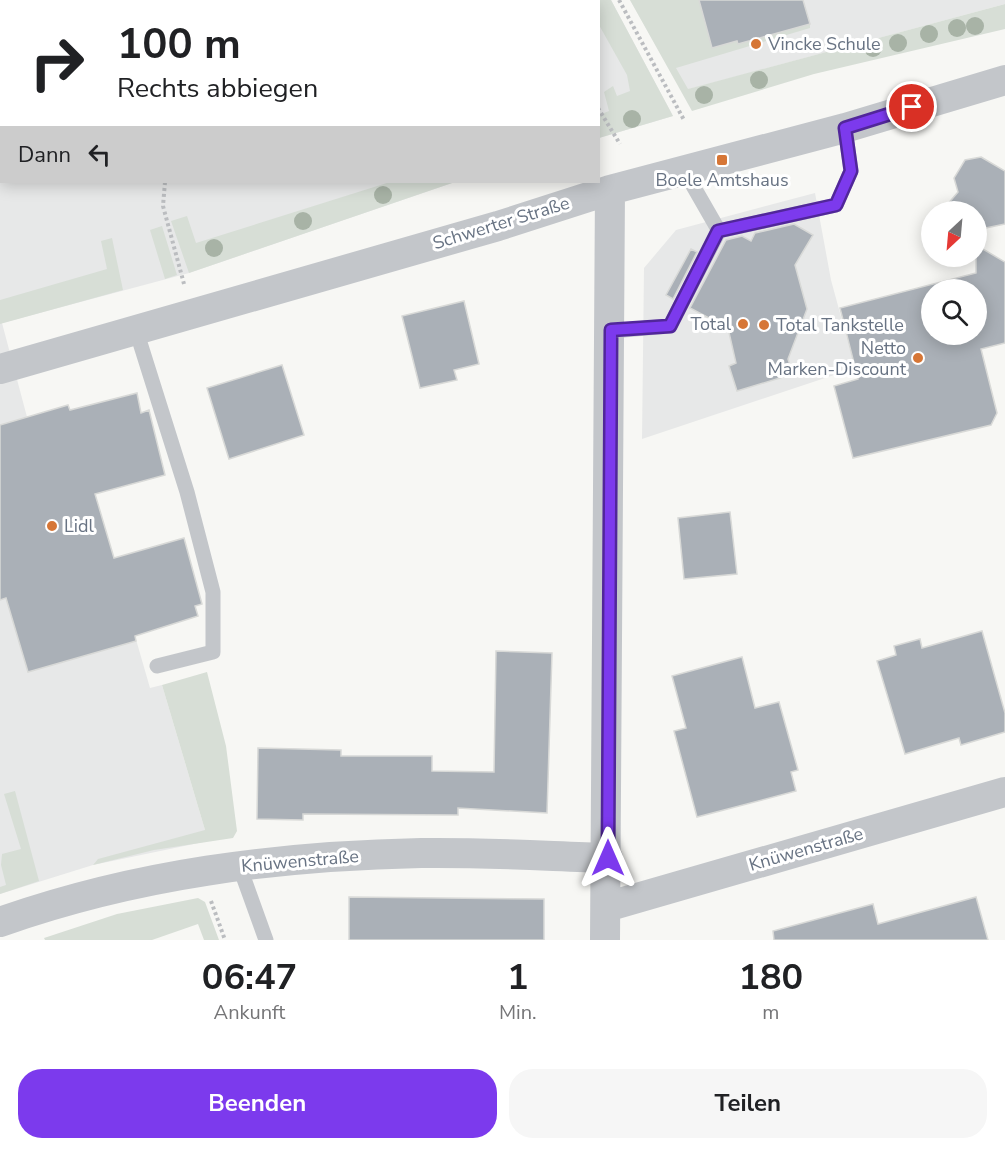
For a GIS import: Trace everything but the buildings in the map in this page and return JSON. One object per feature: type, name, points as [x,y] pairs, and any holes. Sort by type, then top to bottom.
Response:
[{"type":"street","name":"Schwerter Straße","points":[[0,369],[498,226],[610,190],[845,128],[1005,80]]},
{"type":"street","points":[[605,940],[608,858],[610,190]]},
{"type":"street","name":"Knüwenstraße","points":[[606,907],[1005,792]]},
{"type":"street","name":"Knüwenstraße","points":[[0,922],[83,896],[239,865],[320,857],[423,853],[608,858]]},
{"type":"lane","points":[[718,231],[836,205],[851,171],[845,128]]},
{"type":"lane","points":[[684,170],[718,231]]},
{"type":"lane","points":[[611,330],[670,326],[718,231]]},
{"type":"lane","points":[[136,330],[187,492],[213,592],[213,652],[157,666]]},
{"type":"lane","points":[[239,865],[266,940]]},
{"type":"path","points":[[619,0],[684,120]]},
{"type":"path","points":[[600,111],[620,144]]},
{"type":"path","points":[[165,183],[163,206],[192,314]]},
{"type":"shaded area","points":[[600,0],[611,0],[673,116],[600,138]]},
{"type":"shaded area","points":[[600,0],[611,0],[673,116],[600,138],[600,115],[609,111],[604,92],[613,86],[617,96],[630,91],[627,75],[600,27]]},
{"type":"shaded area","name":"Vincke Schule","points":[[630,0],[1005,0],[1005,4],[682,91]]},
{"type":"shaded area","points":[[630,0],[699,0],[712,47],[737,41],[739,44],[810,24],[810,28],[676,68],[688,89],[1005,4],[1005,29],[814,74],[692,111]]},
{"type":"shaded area","points":[[0,183],[452,183],[189,273],[2,323],[27,417],[135,636],[150,688],[162,685],[205,830],[213,840],[93,865],[0,894]]},
{"type":"shaded area","points":[[387,183],[452,183],[189,273],[171,221],[187,216],[196,243]]},
{"type":"shaded area","name":"Total","points":[[815,193],[831,280],[855,368],[642,439],[644,268],[676,230]]},
{"type":"shaded area","points":[[162,226],[177,275],[165,279],[150,230]]},
{"type":"shaded area","points":[[112,238],[123,290],[0,324],[0,300],[107,269],[101,241]]},
{"type":"shaded area","points":[[207,672],[226,746],[237,831],[233,838],[154,850],[93,865],[98,859],[205,830],[162,685]]},
{"type":"shaded area","points":[[15,791],[39,881],[0,894],[0,887],[6,885],[1,865],[2,854],[21,849],[4,794]]},
{"type":"shaded area","points":[[198,898],[205,902],[219,940],[204,940],[198,924],[152,940],[45,940],[44,938],[117,914]]},
{"type":"place","name":"Vincke Schule","points":[[756,44]]},
{"type":"place","name":"Boele Amtshaus","points":[[722,160]]},
{"type":"place","name":"Total","points":[[743,324]]},
{"type":"place","name":"Total Tankstelle","points":[[764,325]]},
{"type":"place","name":"Netto Marken-Discount","points":[[918,358]]},
{"type":"place","name":"Lidl","points":[[52,526]]},
{"type":"route","points":[[608,858],[611,330],[670,326],[718,231],[836,205],[851,171],[845,128],[912,107]]}]
